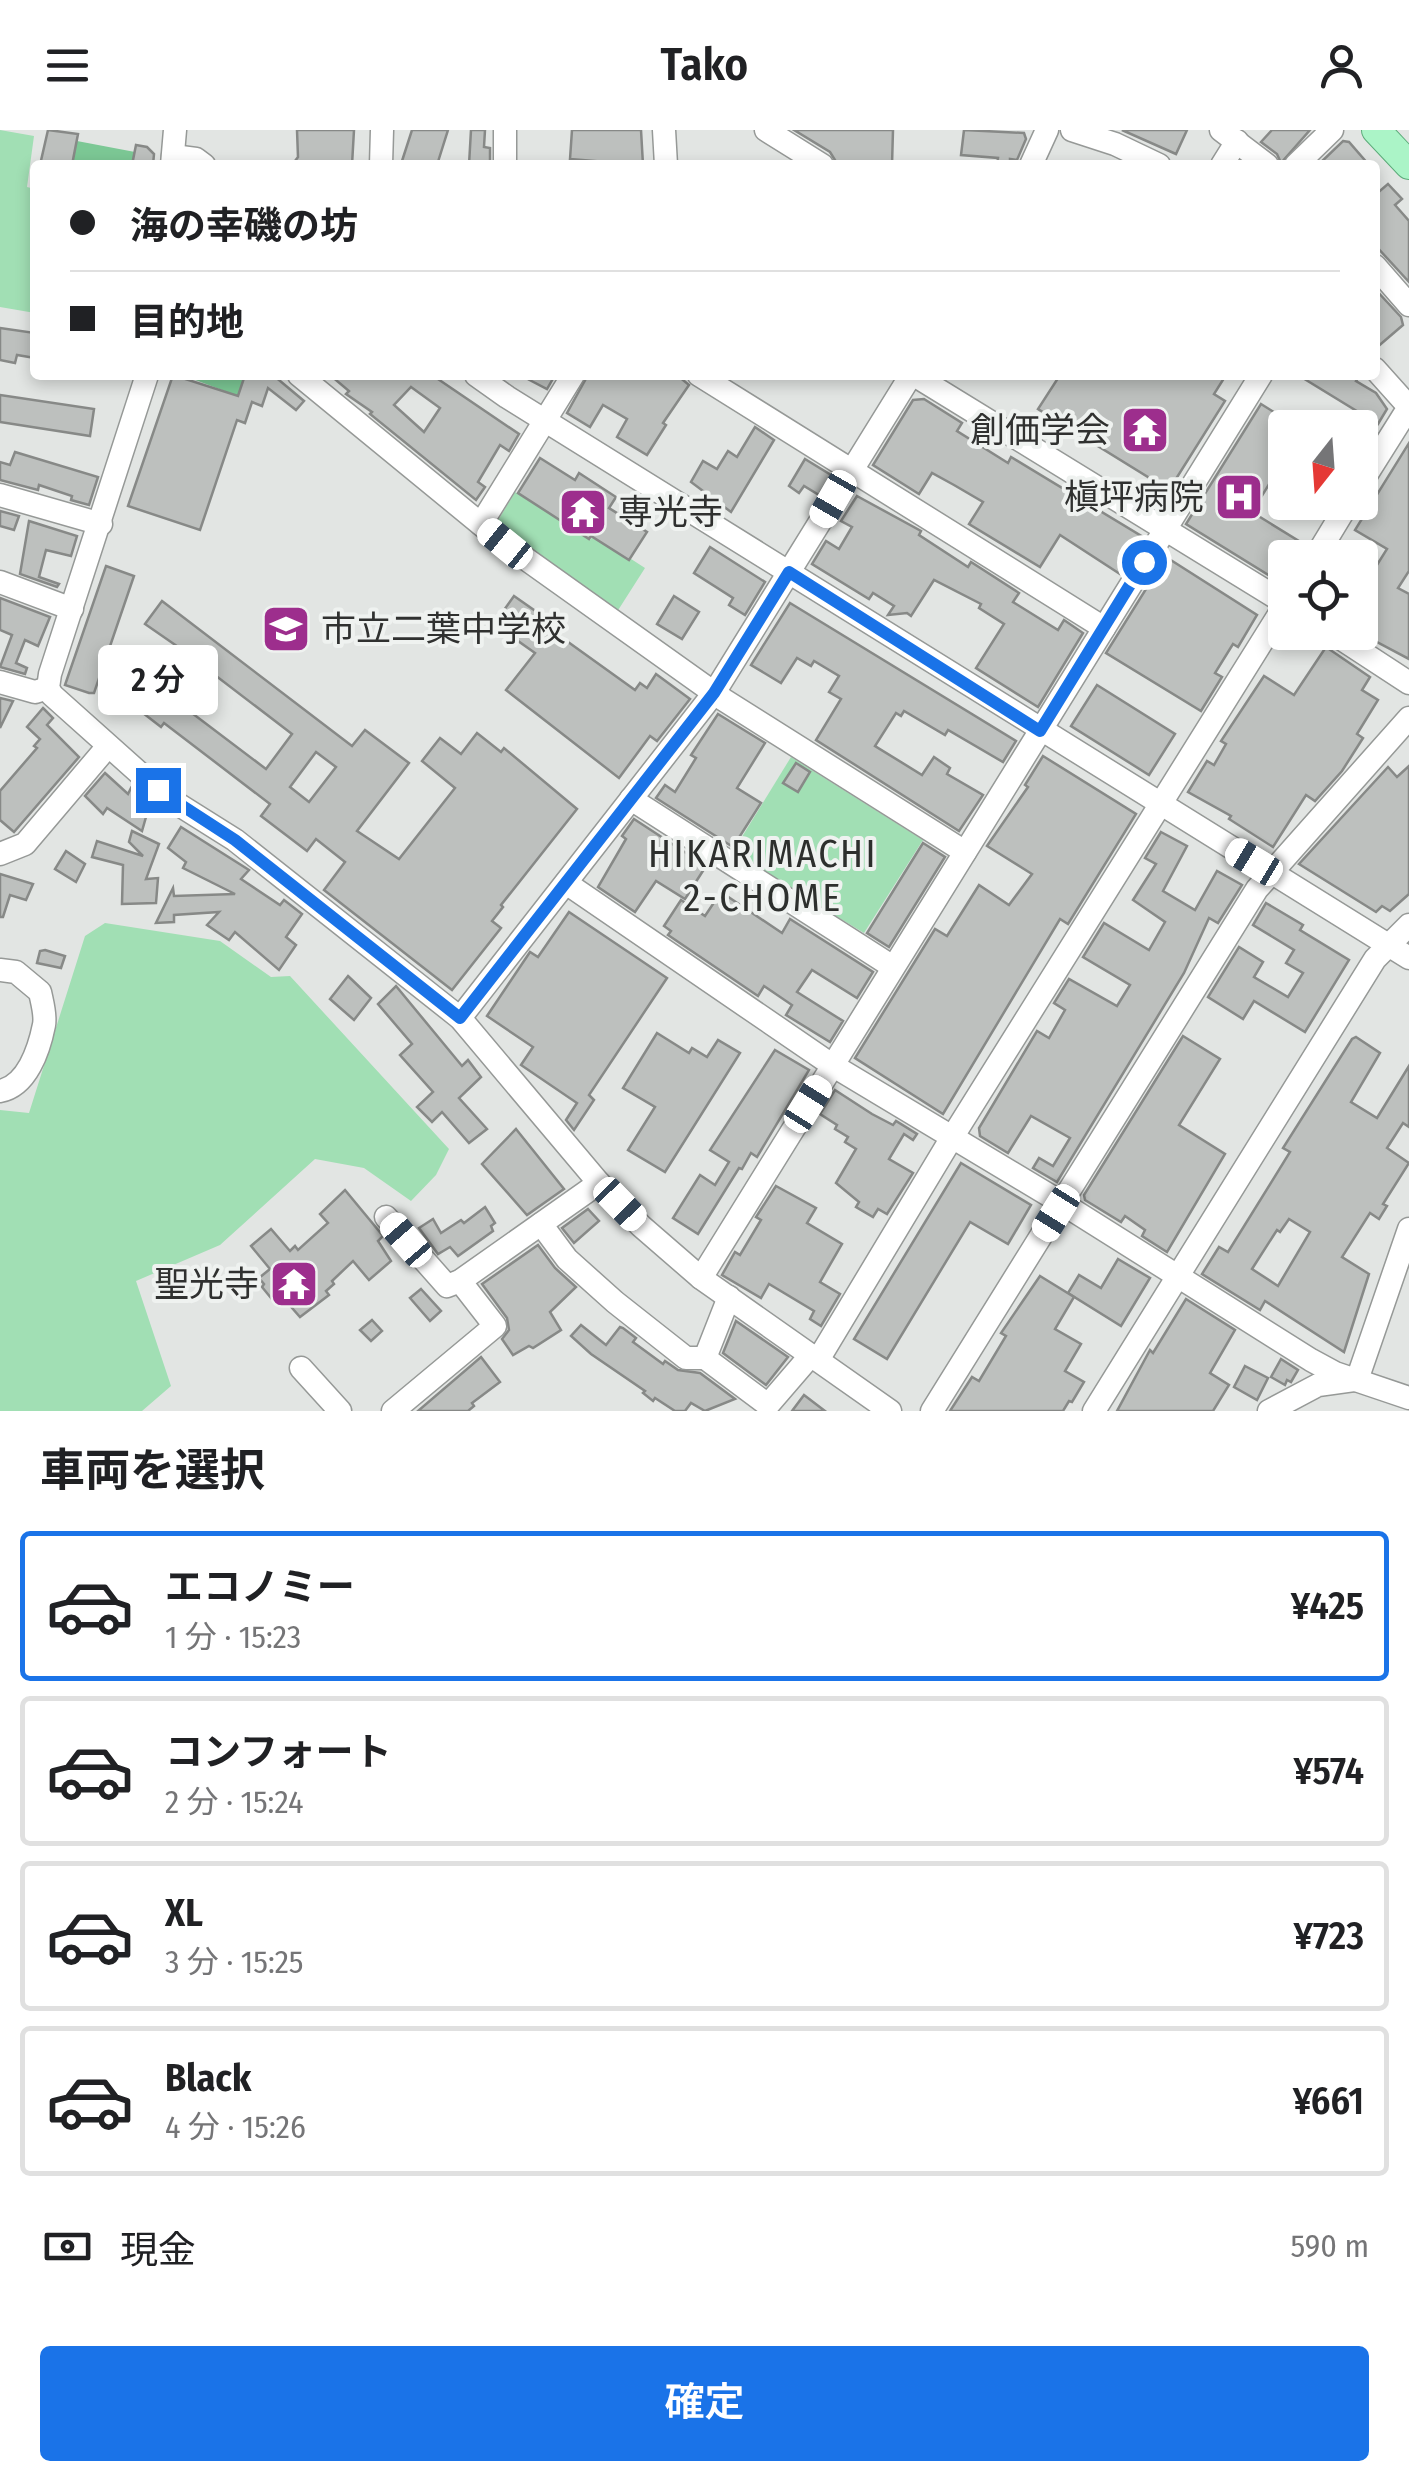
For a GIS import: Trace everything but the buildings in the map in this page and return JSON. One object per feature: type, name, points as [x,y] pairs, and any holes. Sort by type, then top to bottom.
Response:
[{"type":"street","points":[[172,160],[175,130]]},
{"type":"street","points":[[382,130],[382,160]]},
{"type":"street","points":[[504,130],[505,160]]},
{"type":"street","points":[[664,130],[666,160]]},
{"type":"street","points":[[766,130],[814,160]]},
{"type":"street","points":[[1033,160],[1047,130]]},
{"type":"street","points":[[1072,130],[1149,160]]},
{"type":"street","points":[[1301,160],[1332,130]]},
{"type":"street","points":[[1229,136],[1260,160]]},
{"type":"street","points":[[1380,272],[1409,305]]},
{"type":"street","points":[[1378,456],[1409,407],[1380,374]]},
{"type":"street","points":[[48,688],[145,380]]},
{"type":"street","points":[[304,380],[481,524],[714,693],[966,852]]},
{"type":"street","points":[[484,380],[1409,958]]},
{"type":"street","points":[[481,524],[570,380]]},
{"type":"street","points":[[707,380],[1104,628]]},
{"type":"street","points":[[460,1018],[714,693],[850,469],[910,380]]},
{"type":"street","points":[[921,380],[1268,594]]},
{"type":"street","points":[[701,1278],[1258,380]]},
{"type":"street","points":[[0,495],[100,524]]},
{"type":"street","points":[[0,582],[72,610]]},
{"type":"street","points":[[541,1224],[568,1258],[615,1302],[686,1358],[705,1358],[768,1405],[814,1358],[1268,631]]},
{"type":"street","points":[[1359,650],[1409,683]]},
{"type":"street","points":[[0,682],[35,692],[48,688]]},
{"type":"street","points":[[48,688],[158,790],[235,840],[460,1018],[598,1183],[701,1278],[890,1411]]},
{"type":"street","points":[[932,1411],[1270,872],[1409,718]]},
{"type":"street","points":[[0,854],[25,844],[108,746]]},
{"type":"street","points":[[631,799],[893,967]]},
{"type":"street","points":[[566,883],[832,1065],[1062,1202],[1311,1360],[1335,1373],[1409,1398]]},
{"type":"street","points":[[1094,1411],[1387,944],[1409,925]]},
{"type":"street","points":[[0,970],[16,972],[40,992],[45,1022],[26,1076],[0,1090]]},
{"type":"street","points":[[386,1216],[447,1286],[460,1281],[598,1183]]},
{"type":"street","points":[[1358,1380],[1409,1230]]},
{"type":"street","points":[[393,1411],[495,1326],[460,1281]]},
{"type":"street","points":[[705,1358],[729,1298]]},
{"type":"street","points":[[301,1368],[340,1411]]},
{"type":"street","points":[[1270,1411],[1318,1385],[1358,1380]]},
{"type":"shaded area","points":[[0,130],[34,136],[27,187],[30,312],[0,307]]},
{"type":"shaded area","points":[[77,141],[135,152],[133,160],[73,160]]},
{"type":"shaded area","points":[[195,380],[243,380],[238,396]]},
{"type":"shaded area","points":[[515,492],[590,540],[594,535],[645,568],[615,615],[498,531],[497,522]]},
{"type":"shaded area","points":[[791,757],[923,840],[864,933],[732,853]]},
{"type":"shaded area","points":[[105,923],[220,941],[271,977],[290,976],[449,1149],[436,1175],[411,1201],[364,1168],[315,1159],[220,1245],[136,1281],[171,1386],[142,1411],[0,1411],[0,1110],[29,1113],[85,936]]},
{"type":"place","name":"創価学会","points":[[1145,430]]},
{"type":"place","name":"槇坪病院","points":[[1239,497]]},
{"type":"place","name":"専光寺","points":[[583,512]]},
{"type":"place","name":"市立二葉中学校","points":[[286,629]]},
{"type":"place","name":"聖光寺","points":[[294,1284]]},
{"type":"district","name":"HIKARIMACHI 2-CHOME","points":[[763,876]]},
{"type":"route","points":[[158,790],[235,840],[460,1018],[714,693],[789,572],[1040,731],[1144,562]]}]
